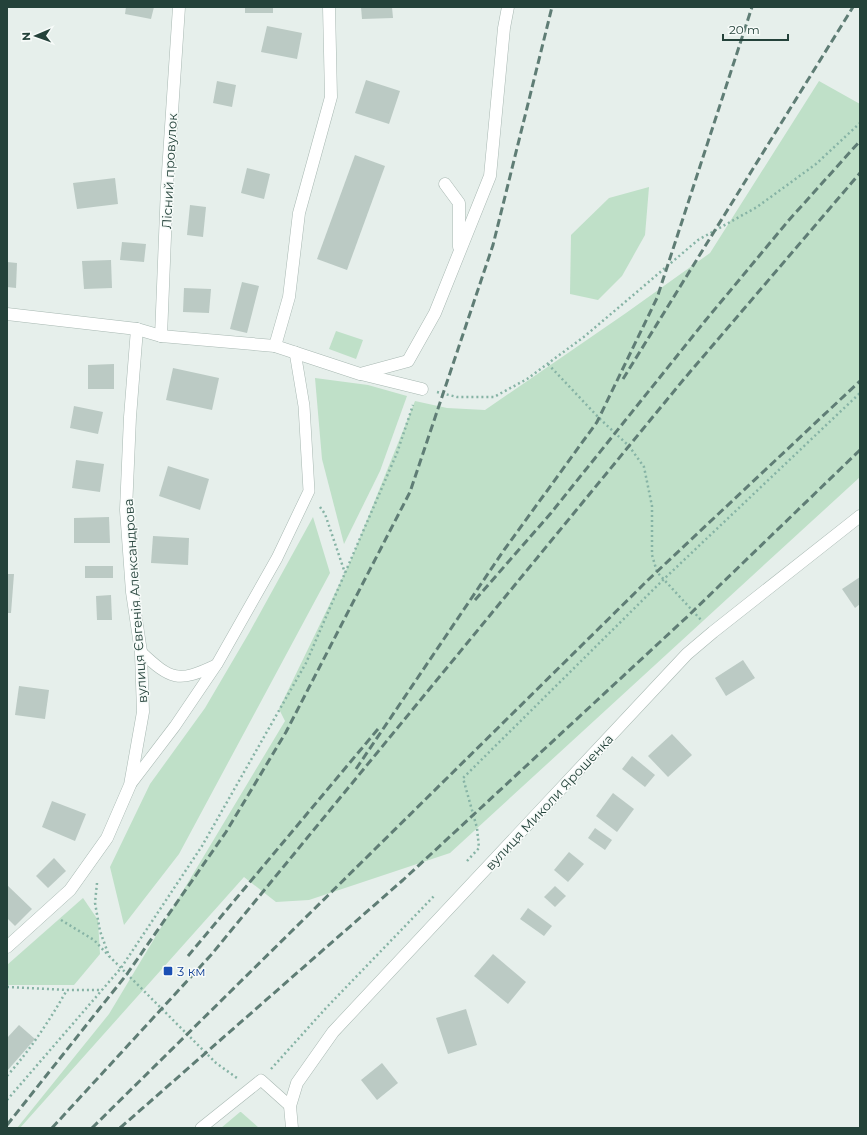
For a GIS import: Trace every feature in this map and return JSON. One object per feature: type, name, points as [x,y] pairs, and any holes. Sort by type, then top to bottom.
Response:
[{"type":"street","name":"Лісний провулок","points":[[161,336],[167,187],[179,7]]},
{"type":"street","points":[[275,346],[289,297],[299,213],[332,97],[329,7]]},
{"type":"street","points":[[360,374],[408,361],[435,313],[490,176],[504,28],[508,7]]},
{"type":"street","points":[[445,184],[459,203],[459,252]]},
{"type":"street","points":[[7,314],[137,329],[161,336],[275,346],[360,374],[422,389]]},
{"type":"street","name":"вулиця Євгенія Александрова","points":[[7,947],[70,890],[108,838],[130,785],[143,712],[141,652],[132,592],[126,510],[130,417],[137,329]]},
{"type":"street","name":"вулиця Миколи Ярошенка","points":[[292,1128],[290,1106],[297,1083],[333,1032],[688,654],[713,632],[860,516]]},
{"type":"lane","points":[[130,785],[175,726],[216,664],[277,558],[309,491],[304,406],[295,352]]},
{"type":"lane","points":[[141,652],[168,675],[183,677],[198,673],[216,664]]},
{"type":"lane","points":[[201,1128],[261,1080],[290,1106]]},
{"type":"path","points":[[7,1100],[121,968],[202,846],[306,663],[397,453],[410,409],[422,389],[457,397],[494,397],[527,379],[585,336],[698,240],[757,207],[816,164],[860,123]]},
{"type":"path","points":[[548,364],[599,418],[629,446],[644,467],[652,506],[652,555],[657,572],[700,618]]},
{"type":"path","points":[[465,864],[479,848],[477,828],[463,778],[664,580],[832,418],[860,393]]},
{"type":"path","points":[[309,491],[325,514],[345,573]]},
{"type":"path","points":[[98,877],[95,903],[100,931],[109,956]]},
{"type":"path","points":[[38,918],[61,920],[94,940],[216,1063],[237,1078],[261,1080],[326,1008],[439,891]]},
{"type":"path","points":[[7,987],[102,990]]},
{"type":"path","points":[[7,1076],[24,1057],[43,1030],[66,990]]},
{"type":"green space","points":[[819,81],[860,104],[860,477],[450,853],[309,900],[276,902],[244,877],[20,1128],[17,1128],[109,1014],[285,721],[279,709],[350,562],[415,401],[447,408],[485,410],[710,253]]},
{"type":"green space","points":[[649,187],[645,235],[622,276],[598,300],[570,294],[571,235],[609,198]]},
{"type":"green space","points":[[336,331],[363,340],[356,359],[329,349]]},
{"type":"green space","points":[[315,378],[368,385],[407,396],[380,471],[344,544],[322,459]]},
{"type":"green space","points":[[313,517],[330,573],[179,854],[124,925],[110,867],[150,784],[205,708],[249,633]]},
{"type":"green space","points":[[83,898],[98,920],[100,954],[74,985],[7,985],[7,965]]},
{"type":"green space","points":[[240,1112],[259,1128],[221,1128]]},
{"type":"building","points":[[126,7],[154,7],[151,19],[125,14]]},
{"type":"building","points":[[245,7],[273,7],[273,13],[245,13]]},
{"type":"building","points":[[361,7],[392,7],[393,18],[362,19]]},
{"type":"building","points":[[267,26],[302,33],[297,59],[261,52]]},
{"type":"building","points":[[366,80],[400,91],[389,124],[355,113]]},
{"type":"building","points":[[217,81],[236,85],[232,107],[213,103]]},
{"type":"building","points":[[355,155],[385,166],[347,270],[317,259]]},
{"type":"building","points":[[247,168],[270,174],[264,199],[241,193]]},
{"type":"building","points":[[115,178],[118,204],[77,209],[73,183]]},
{"type":"building","points":[[190,205],[206,207],[203,237],[187,235]]},
{"type":"building","points":[[122,242],[146,244],[144,262],[120,260]]},
{"type":"building","points":[[111,260],[112,288],[84,289],[82,261]]},
{"type":"building","points":[[7,262],[17,263],[16,288],[7,287]]},
{"type":"building","points":[[242,282],[259,286],[247,333],[230,329]]},
{"type":"building","points":[[184,288],[211,289],[209,313],[183,312]]},
{"type":"building","points":[[114,364],[114,389],[88,389],[88,365]]},
{"type":"building","points":[[173,368],[219,378],[212,410],[166,400]]},
{"type":"building","points":[[74,406],[103,412],[98,434],[70,428]]},
{"type":"building","points":[[76,460],[104,464],[100,492],[72,488]]},
{"type":"building","points":[[168,466],[209,479],[200,510],[159,496]]},
{"type":"building","points":[[109,517],[110,543],[74,543],[74,518]]},
{"type":"building","points":[[153,536],[189,538],[188,565],[151,563]]},
{"type":"building","points":[[85,566],[113,566],[113,578],[85,578]]},
{"type":"building","points":[[7,574],[14,574],[11,613],[7,613]]},
{"type":"building","points":[[860,577],[860,604],[855,608],[842,589]]},
{"type":"building","points":[[111,595],[112,620],[97,620],[96,596]]},
{"type":"building","points":[[743,660],[755,678],[726,696],[715,678]]},
{"type":"building","points":[[19,686],[49,690],[45,719],[15,715]]},
{"type":"building","points":[[672,734],[692,755],[668,777],[648,756]]},
{"type":"building","points":[[632,756],[655,775],[645,787],[622,769]]},
{"type":"building","points":[[613,793],[634,809],[617,832],[596,816]]},
{"type":"building","points":[[52,801],[86,814],[75,841],[42,827]]},
{"type":"building","points":[[595,828],[612,840],[605,850],[588,838]]},
{"type":"building","points":[[569,852],[584,864],[568,882],[554,870]]},
{"type":"building","points":[[54,858],[66,871],[48,888],[36,876]]},
{"type":"building","points":[[7,885],[32,909],[15,926],[7,918]]},
{"type":"building","points":[[555,886],[566,896],[555,907],[544,897]]},
{"type":"building","points":[[528,908],[552,926],[544,936],[520,919]]},
{"type":"building","points":[[493,954],[526,982],[508,1004],[474,976]]},
{"type":"building","points":[[466,1009],[477,1045],[448,1054],[436,1018]]},
{"type":"building","points":[[19,1025],[35,1039],[7,1071],[7,1038]]},
{"type":"building","points":[[382,1063],[398,1083],[377,1100],[361,1080]]},
{"type":"railway","points":[[7,1125],[127,974],[226,832],[286,732],[410,492],[493,245],[552,7]]},
{"type":"railway","points":[[356,769],[504,550],[597,422],[657,298],[752,7]]},
{"type":"railway","points":[[623,379],[853,7]]},
{"type":"railway","points":[[475,600],[551,513],[705,321],[789,220],[860,141]]},
{"type":"railway","points":[[52,1128],[211,955],[684,379],[860,173]]},
{"type":"railway","points":[[92,1128],[648,580],[860,381]]},
{"type":"railway","points":[[120,1128],[403,880],[688,616],[860,450]]},
{"type":"railway","points":[[188,956],[378,729]]},
{"type":"place","name":"3 км","points":[[168,971]]}]
